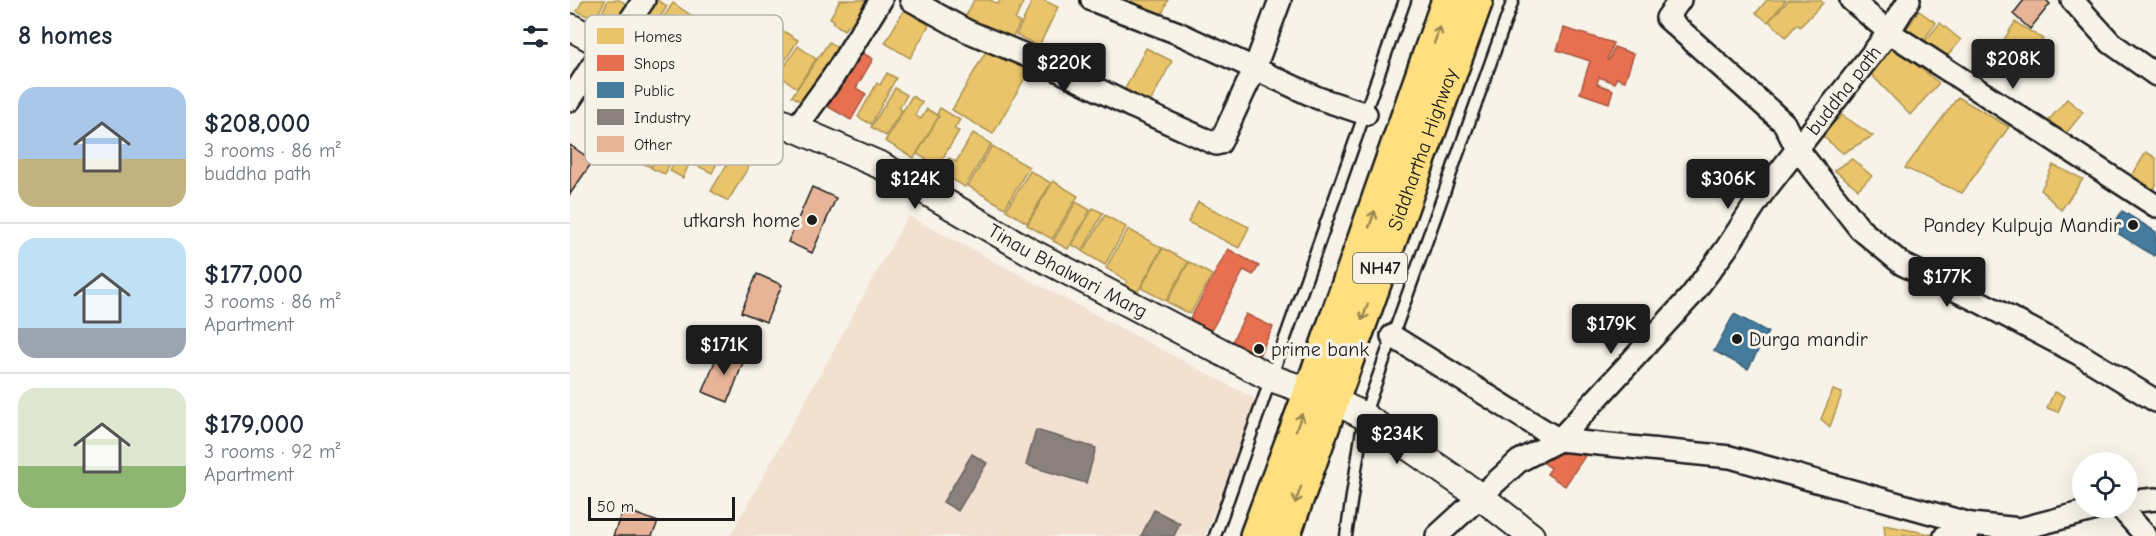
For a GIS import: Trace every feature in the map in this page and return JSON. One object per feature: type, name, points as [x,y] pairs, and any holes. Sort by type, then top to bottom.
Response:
[{"type":"highway","name":"Siddhartha Highway","points":[[1282,536],[1322,396],[1449,0]]},
{"type":"highway","name":"Siddhartha Highway","points":[[1257,536],[1322,396],[1476,0]]},
{"type":"street","points":[[633,15],[644,0]]},
{"type":"street","points":[[796,128],[833,77],[881,0]]},
{"type":"street","points":[[911,0],[968,31],[1042,62],[1133,107],[1216,144],[1220,143],[1254,70],[1280,0]]},
{"type":"street","points":[[1092,0],[1178,33],[1318,98],[1366,114]]},
{"type":"street","points":[[1680,0],[1667,18],[1784,123],[1796,147],[1860,229],[1902,264],[2079,354],[2156,401]]},
{"type":"street","points":[[1851,0],[1889,32],[2156,206]]},
{"type":"street","name":"buddha path","points":[[1559,440],[1691,296],[1796,147],[1889,32],[1909,0]]},
{"type":"street","points":[[2072,0],[2111,43],[2156,75]]},
{"type":"street","name":"Tinau Bhalwari Marg","points":[[570,27],[585,35]]},
{"type":"street","points":[[570,100],[585,79]]},
{"type":"street","name":"Tinau Bhalwari Marg","points":[[783,122],[882,166],[1029,251],[1271,378],[1322,396],[1364,416],[1481,497],[1531,536]]},
{"type":"street","points":[[1392,336],[1559,440],[1730,457],[1969,530]]},
{"type":"street","points":[[1437,536],[1519,461],[1559,440]]},
{"type":"street","points":[[2138,501],[2156,499]]},
{"type":"street","points":[[1945,536],[1969,530],[2020,529],[2072,515]]},
{"type":"street","points":[[2130,518],[2146,536]]},
{"type":"lane","points":[[1215,536],[1405,0]]},
{"type":"lane","points":[[1346,536],[1364,416],[1513,0]]},
{"type":"shaded area","points":[[908,216],[1257,400],[1205,536],[730,536]]},
{"type":"building: Homes","points":[[583,0],[605,0],[598,15],[585,15],[577,11]]},
{"type":"building: Homes","points":[[608,0],[619,0],[631,6],[626,15],[601,15]]},
{"type":"building: Homes","points":[[646,0],[657,0],[667,6],[662,15],[637,15]]},
{"type":"building: Homes","points":[[840,0],[875,0],[857,31],[848,25],[844,30],[832,23],[834,20],[830,18]]},
{"type":"building: Homes","points":[[974,0],[990,0],[998,4],[1000,0],[1024,0],[1015,20],[1020,23],[1010,42],[964,20]]},
{"type":"building: Homes","points":[[1033,0],[1043,0],[1058,7],[1039,46],[1016,35]]},
{"type":"building: Homes","points":[[1132,0],[1168,0],[1159,21],[1128,8]]},
{"type":"building: Homes","points":[[1767,0],[1786,0],[1768,22],[1756,13]]},
{"type":"building: Homes","points":[[1789,0],[1820,0],[1823,3],[1800,27],[1797,24],[1786,37],[1769,21]]},
{"type":"building: Homes","points":[[673,3],[691,15],[665,15]]},
{"type":"building: Homes","points":[[904,10],[929,25],[910,58],[885,43]]},
{"type":"building: Homes","points":[[1919,11],[1936,23],[1918,47],[1902,35]]},
{"type":"building: Homes","points":[[2015,22],[2043,39],[2030,61],[2002,43]]},
{"type":"building: Homes","points":[[1940,23],[1961,40],[1940,64],[1920,47]]},
{"type":"building: Homes","points":[[783,31],[798,40],[783,64]]},
{"type":"building: Homes","points":[[829,42],[842,51],[814,99],[807,95],[802,102],[792,96]]},
{"type":"building: Homes","points":[[798,46],[816,59],[797,88],[783,78],[783,69]]},
{"type":"building: Homes","points":[[989,46],[1030,69],[993,134],[952,110]]},
{"type":"building: Homes","points":[[1894,47],[1939,83],[1910,115],[1868,71]]},
{"type":"building: Homes","points":[[1146,48],[1172,61],[1148,106],[1123,93]]},
{"type":"building: Homes","points":[[887,73],[896,78],[871,124],[858,117],[877,83],[880,85]]},
{"type":"building: Homes","points":[[895,88],[907,95],[899,108],[902,110],[886,136],[871,127]]},
{"type":"building: Homes","points":[[912,96],[922,102],[915,115],[921,119],[927,109],[939,116],[914,158],[885,141]]},
{"type":"building: Homes","points":[[1958,97],[2009,127],[1962,193],[1905,168]]},
{"type":"building: Homes","points":[[2067,99],[2083,112],[2065,135],[2048,121]]},
{"type":"building: Homes","points":[[940,108],[960,120],[954,129],[959,131],[938,166],[917,154],[939,116],[937,114]]},
{"type":"building: Homes","points":[[1842,115],[1873,136],[1843,153],[1821,135]]},
{"type":"building: Homes","points":[[973,133],[991,144],[965,187],[940,172],[949,158],[956,162]]},
{"type":"building: Homes","points":[[992,146],[1029,167],[1005,208],[968,186]]},
{"type":"building: Homes","points":[[2146,152],[2156,158],[2156,185],[2149,197],[2127,184]]},
{"type":"building: Homes","points":[[1852,159],[1872,176],[1858,189],[1834,170]]},
{"type":"building: Homes","points":[[652,165],[669,165],[665,174],[651,168]]},
{"type":"building: Homes","points":[[673,165],[689,165],[683,178],[670,171]]},
{"type":"building: Homes","points":[[696,165],[716,165],[712,173]]},
{"type":"building: Homes","points":[[727,165],[750,165],[728,201],[711,191]]},
{"type":"building: Homes","points":[[2053,165],[2083,179],[2061,210],[2041,190]]},
{"type":"building: Homes","points":[[1030,171],[1051,183],[1027,223],[1006,210]]},
{"type":"building: Homes","points":[[1053,181],[1078,196],[1052,239],[1027,225]]},
{"type":"building: Homes","points":[[1076,202],[1090,210],[1068,249],[1053,241]]},
{"type":"building: Homes","points":[[1198,202],[1249,227],[1239,248],[1188,222]]},
{"type":"building: Homes","points":[[1093,208],[1103,213],[1082,251],[1072,245]]},
{"type":"building: Homes","points":[[1105,215],[1126,227],[1105,265],[1083,252]]},
{"type":"building: Homes","points":[[1128,229],[1162,248],[1137,293],[1125,286],[1127,281],[1106,268]]},
{"type":"building: Homes","points":[[1163,248],[1188,262],[1166,301],[1141,288]]},
{"type":"building: Homes","points":[[1189,262],[1212,275],[1190,314],[1167,302]]},
{"type":"building: Homes","points":[[1833,390],[1842,393],[1830,427],[1821,419]]},
{"type":"building: Homes","points":[[2054,392],[2065,396],[2058,412],[2047,408]]},
{"type":"building: Homes","points":[[1884,525],[1935,535],[1885,536]]},
{"type":"building: Shops","points":[[1564,28],[1613,43],[1607,60],[1614,47],[1634,54],[1625,81],[1616,78],[1615,83],[1599,77],[1597,84],[1613,90],[1609,103],[1580,93],[1590,61],[1557,50]]},
{"type":"building: Shops","points":[[861,52],[873,59],[856,88],[866,94],[851,120],[820,102],[841,65],[851,70]]},
{"type":"building: Shops","points":[[1228,249],[1259,266],[1253,275],[1244,270],[1211,331],[1190,319]]},
{"type":"building: Shops","points":[[1246,314],[1273,327],[1256,362],[1229,348]]},
{"type":"building: Shops","points":[[1569,445],[1585,456],[1565,486],[1547,474],[1551,468],[1541,461],[1551,447],[1562,454]]},
{"type":"building: Public","points":[[2122,211],[2156,232],[2154,256],[2111,229]]},
{"type":"building: Public","points":[[1734,314],[1768,332],[1748,369],[1714,351]]},
{"type":"building: Industry","points":[[1036,430],[1096,448],[1086,483],[1026,465]]},
{"type":"building: Industry","points":[[972,454],[987,463],[958,511],[943,502]]},
{"type":"building: Industry","points":[[1154,510],[1180,523],[1174,536],[1141,536]]},
{"type":"building: Other","points":[[2024,0],[2046,0],[2050,4],[2030,29],[2013,14]]},
{"type":"building: Other","points":[[570,145],[585,155],[585,165],[590,165],[570,194]]},
{"type":"building: Other","name":"utkarsh home","points":[[812,187],[836,198],[812,253],[788,242]]},
{"type":"building: Other","points":[[757,274],[782,285],[766,322],[741,312]]},
{"type":"building: Other","points":[[719,351],[744,360],[728,402],[703,392]]},
{"type":"building: Other","points":[[623,509],[658,522],[652,536],[613,536]]},
{"type":"place","name":"utkarsh home","points":[[812,220]]},
{"type":"place","name":"Pandey Kulpuja Mandir","points":[[2133,225]]},
{"type":"place","name":"Durga mandir","points":[[1737,339]]},
{"type":"place","name":"prime bank","points":[[1259,349]]}]
